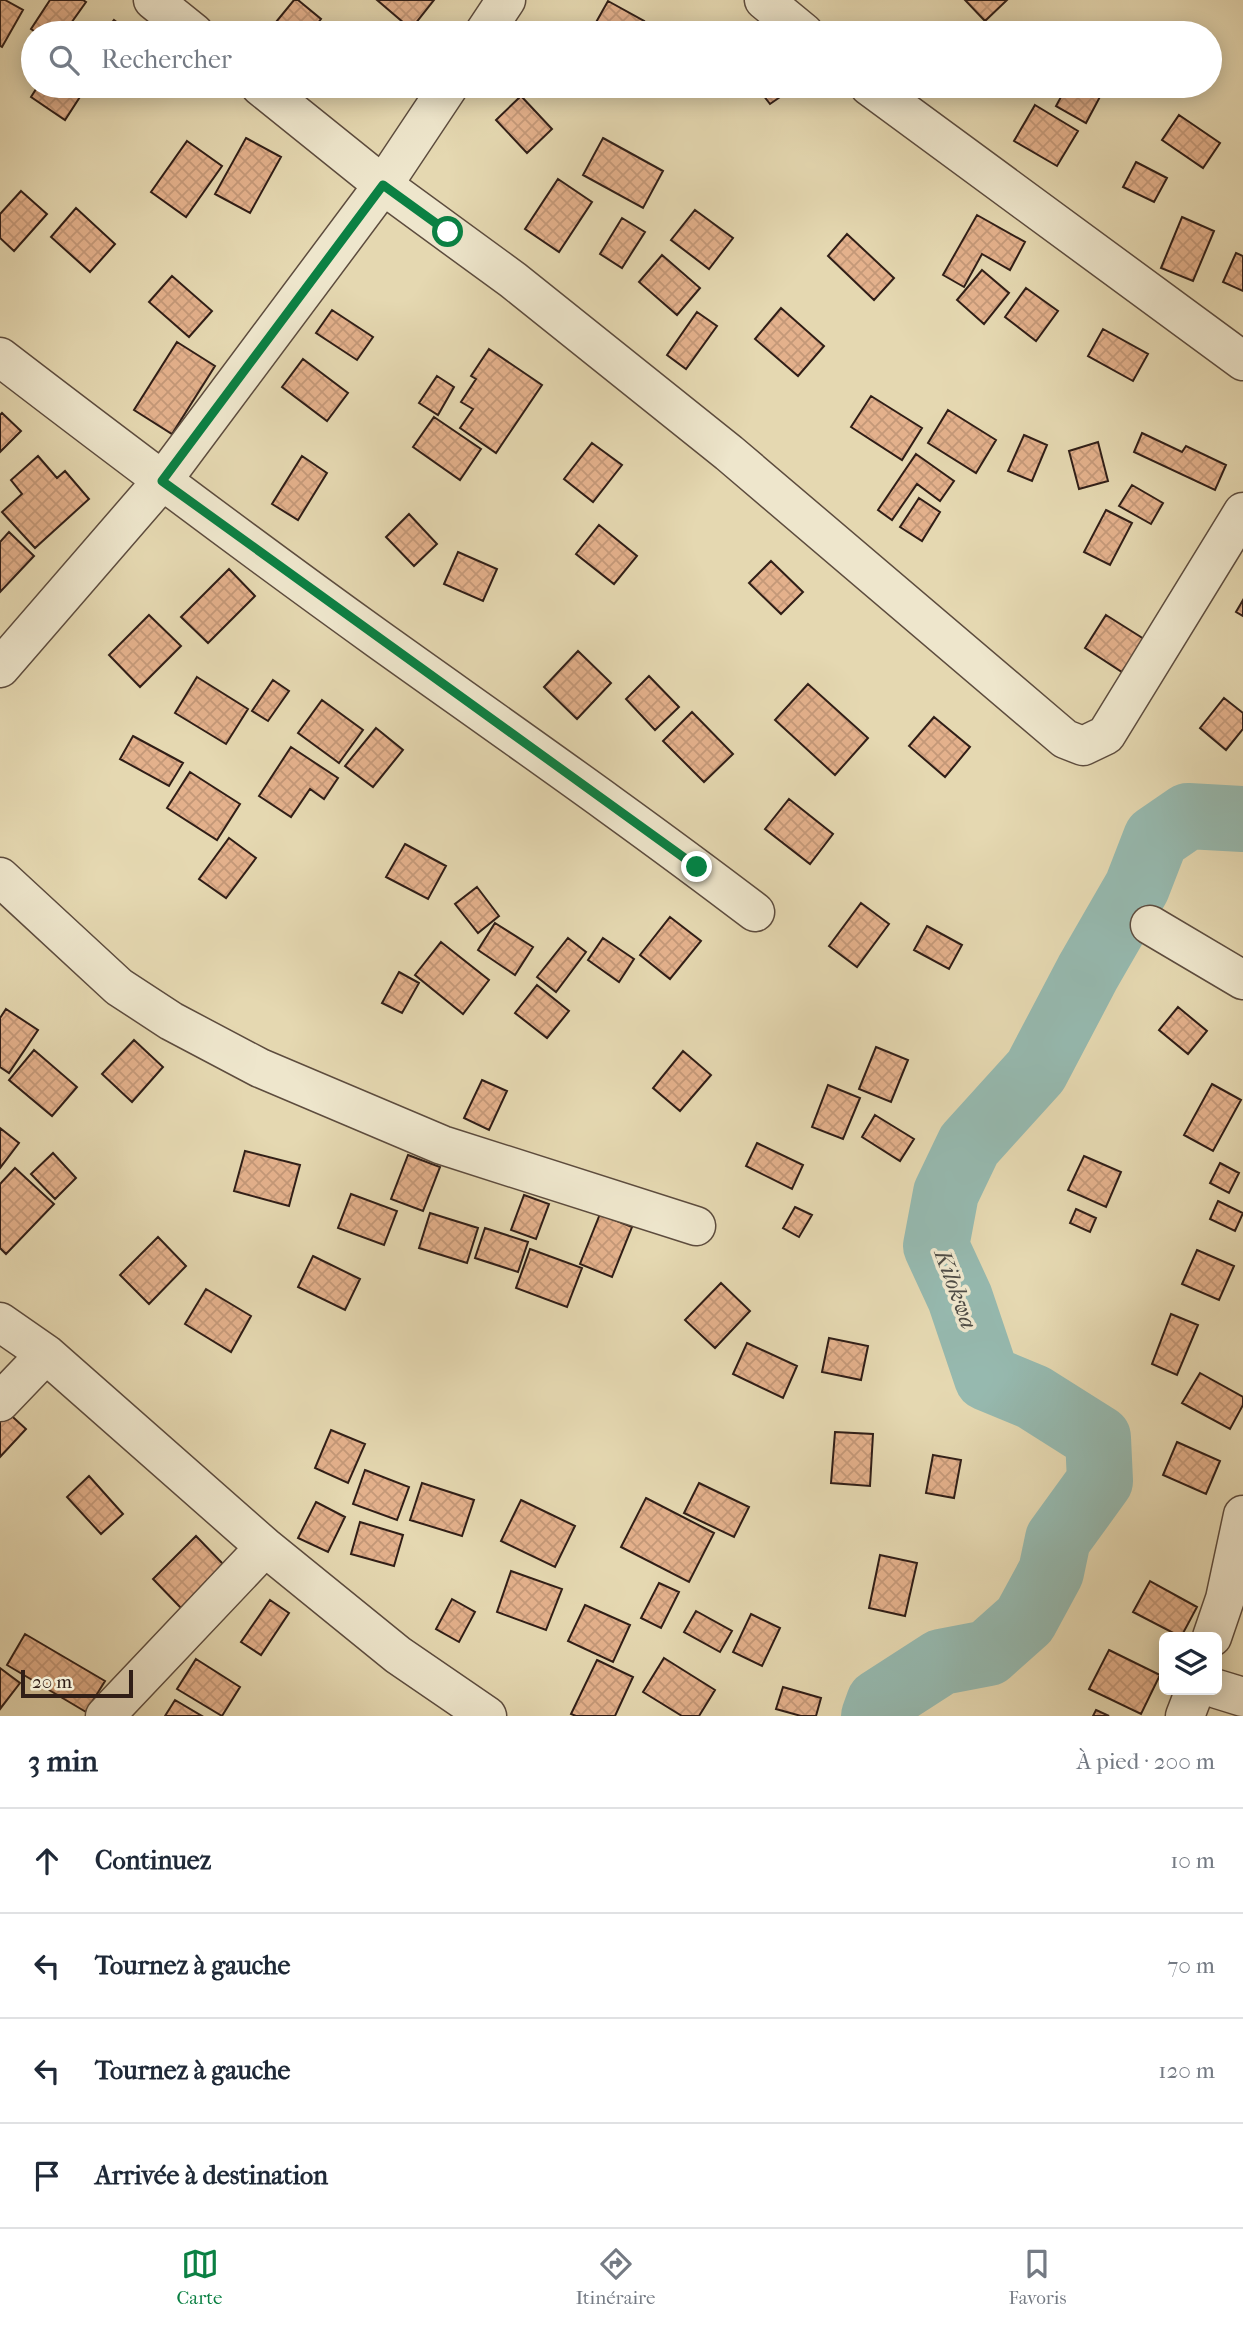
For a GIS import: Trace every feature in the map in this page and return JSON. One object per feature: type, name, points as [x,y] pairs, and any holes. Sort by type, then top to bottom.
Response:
[{"type":"street","points":[[153,0],[179,21]]},
{"type":"street","points":[[492,21],[506,0]]},
{"type":"street","points":[[764,0],[789,21]]},
{"type":"street","points":[[275,98],[383,185],[513,279],[729,453],[1065,739],[1083,746],[1106,735],[1243,512]]},
{"type":"street","points":[[0,668],[162,481],[383,185],[441,98]]},
{"type":"street","points":[[885,98],[1243,361]]},
{"type":"street","points":[[0,357],[162,481],[657,838],[755,912]]},
{"type":"street","points":[[0,877],[119,987],[171,1021],[260,1068],[442,1145],[695,1226]]},
{"type":"street","points":[[1150,925],[1243,980]]},
{"type":"street","points":[[0,1322],[46,1354],[265,1546],[398,1655],[487,1716]]},
{"type":"street","points":[[0,1402],[46,1354]]},
{"type":"street","points":[[1214,1632],[1225,1599],[1243,1515]]},
{"type":"street","points":[[105,1716],[265,1546]]},
{"type":"street","points":[[1222,1691],[1243,1697]]},
{"type":"street","points":[[1185,1716],[1193,1695]]},
{"type":"building","points":[[0,0],[23,10],[2,47],[0,46]]},
{"type":"building","points":[[50,0],[86,2],[73,21],[36,21]]},
{"type":"building","points":[[294,0],[298,0],[321,19],[319,21],[277,21]]},
{"type":"building","points":[[377,0],[434,0],[417,21],[402,21]]},
{"type":"building","points":[[965,0],[1007,0],[985,21]]},
{"type":"building","points":[[608,1],[644,21],[597,21]]},
{"type":"building","points":[[32,98],[79,98],[65,120]]},
{"type":"building","points":[[519,98],[523,98],[552,129],[527,153],[496,120]]},
{"type":"building","points":[[765,98],[779,98],[770,104]]},
{"type":"building","points":[[1060,98],[1099,98],[1086,123],[1056,106]]},
{"type":"building","points":[[1035,105],[1078,131],[1057,166],[1014,141]]},
{"type":"building","points":[[1179,115],[1220,143],[1203,168],[1162,140]]},
{"type":"building","points":[[246,138],[281,157],[250,213],[215,194]]},
{"type":"building","points":[[603,138],[663,171],[643,208],[583,175]]},
{"type":"building","points":[[187,141],[222,166],[186,217],[151,192]]},
{"type":"building","points":[[1136,162],[1167,178],[1154,202],[1123,187]]},
{"type":"building","points":[[558,179],[592,202],[559,252],[525,229]]},
{"type":"building","points":[[21,191],[47,214],[14,251],[0,238],[0,214]]},
{"type":"building","points":[[76,208],[115,244],[90,272],[51,237]]},
{"type":"building","points":[[695,210],[733,238],[709,269],[671,240]]},
{"type":"building","points":[[977,215],[1025,242],[1010,270],[982,254],[964,287],[943,275]]},
{"type":"building","points":[[1182,217],[1214,231],[1193,281],[1161,268]]},
{"type":"building","points":[[622,218],[645,232],[622,268],[600,254]]},
{"type":"building","points":[[847,234],[894,278],[874,300],[828,256]]},
{"type":"building","points":[[1236,253],[1243,256],[1243,291],[1223,282]]},
{"type":"building","points":[[662,255],[700,288],[677,315],[639,282]]},
{"type":"building","points":[[982,270],[1009,293],[984,324],[957,300]]},
{"type":"building","points":[[172,276],[212,311],[189,337],[149,302]]},
{"type":"building","points":[[1026,288],[1058,311],[1036,341],[1005,317]]},
{"type":"building","points":[[781,308],[824,346],[798,376],[755,339]]},
{"type":"building","points":[[332,310],[373,337],[357,360],[316,333]]},
{"type":"building","points":[[697,312],[717,326],[686,369],[667,355]]},
{"type":"building","points":[[1103,329],[1148,354],[1133,381],[1088,356]]},
{"type":"building","points":[[177,342],[215,366],[172,434],[134,410]]},
{"type":"building","points":[[489,349],[542,385],[496,453],[460,428],[473,409],[461,402],[476,379],[471,376]]},
{"type":"building","points":[[303,359],[348,393],[327,421],[282,387]]},
{"type":"building","points":[[437,376],[454,387],[438,415],[419,403]]},
{"type":"building","points":[[871,396],[922,428],[902,460],[851,427]]},
{"type":"building","points":[[948,410],[996,440],[976,473],[928,443]]},
{"type":"building","points":[[2,413],[21,431],[0,452],[0,415]]},
{"type":"building","points":[[434,417],[481,449],[460,480],[413,447]]},
{"type":"building","points":[[1142,433],[1182,452],[1186,446],[1226,465],[1215,490],[1134,452]]},
{"type":"building","points":[[1024,435],[1047,445],[1032,481],[1008,471]]},
{"type":"building","points":[[1098,442],[1108,481],[1079,489],[1069,451]]},
{"type":"building","points":[[592,443],[622,465],[593,502],[564,479]]},
{"type":"building","points":[[916,454],[954,481],[940,501],[917,484],[892,520],[878,510]]},
{"type":"building","points":[[38,456],[57,478],[65,471],[89,499],[35,548],[2,512],[22,494],[11,480]]},
{"type":"building","points":[[302,456],[327,473],[298,520],[272,504]]},
{"type":"building","points":[[1132,485],[1163,503],[1151,524],[1119,506]]},
{"type":"building","points":[[919,498],[940,512],[922,541],[900,527]]},
{"type":"building","points":[[1106,510],[1132,523],[1110,565],[1084,552]]},
{"type":"building","points":[[409,514],[437,544],[414,566],[386,537]]},
{"type":"building","points":[[599,525],[637,556],[614,584],[576,554]]},
{"type":"building","points":[[9,532],[34,556],[0,592],[0,542]]},
{"type":"building","points":[[458,552],[497,569],[483,601],[444,584]]},
{"type":"building","points":[[771,561],[803,592],[781,614],[749,583]]},
{"type":"building","points":[[229,569],[255,596],[208,643],[181,617]]},
{"type":"building","points":[[1243,600],[1243,616],[1236,612]]},
{"type":"building","points":[[149,615],[181,646],[140,687],[109,655]]},
{"type":"building","points":[[1106,615],[1144,639],[1122,672],[1085,648]]},
{"type":"building","points":[[578,651],[611,683],[577,719],[544,687]]},
{"type":"building","points":[[649,676],[679,707],[655,730],[626,699]]},
{"type":"building","points":[[197,677],[248,709],[226,744],[175,713]]},
{"type":"building","points":[[273,680],[289,691],[268,721],[252,711]]},
{"type":"building","points":[[808,684],[868,738],[835,775],[775,720]]},
{"type":"building","points":[[1224,698],[1243,713],[1243,729],[1226,750],[1200,728]]},
{"type":"building","points":[[322,700],[363,730],[339,763],[298,733]]},
{"type":"building","points":[[692,712],[733,754],[704,782],[663,741]]},
{"type":"building","points":[[934,717],[970,747],[945,777],[909,746]]},
{"type":"building","points":[[376,728],[403,750],[373,787],[345,766]]},
{"type":"building","points":[[133,736],[183,763],[169,786],[120,759]]},
{"type":"building","points":[[291,747],[338,778],[324,799],[310,789],[291,817],[259,796]]},
{"type":"building","points":[[190,772],[240,804],[217,840],[167,808]]},
{"type":"building","points":[[789,799],[833,834],[810,864],[765,829]]},
{"type":"building","points":[[229,838],[256,858],[226,898],[199,879]]},
{"type":"building","points":[[405,844],[446,866],[428,899],[386,877]]},
{"type":"building","points":[[477,887],[499,916],[478,933],[455,904]]},
{"type":"building","points":[[861,903],[889,924],[857,967],[829,946]]},
{"type":"building","points":[[670,917],[701,941],[670,979],[640,955]]},
{"type":"building","points":[[495,923],[533,947],[515,975],[478,950]]},
{"type":"building","points":[[927,926],[962,945],[949,969],[914,950]]},
{"type":"building","points":[[568,938],[586,952],[556,992],[537,977]]},
{"type":"building","points":[[603,938],[634,959],[619,982],[588,960]]},
{"type":"building","points":[[441,942],[489,980],[463,1014],[415,975]]},
{"type":"building","points":[[399,972],[419,983],[402,1013],[382,1003]]},
{"type":"building","points":[[537,985],[569,1011],[547,1038],[515,1013]]},
{"type":"building","points":[[1178,1007],[1207,1031],[1188,1054],[1159,1030]]},
{"type":"building","points":[[6,1009],[38,1030],[9,1073],[0,1067],[0,1018]]},
{"type":"building","points":[[134,1040],[163,1067],[132,1102],[102,1074]]},
{"type":"building","points":[[876,1047],[908,1060],[891,1102],[859,1089]]},
{"type":"building","points":[[34,1050],[77,1087],[52,1116],[9,1080]]},
{"type":"building","points":[[683,1051],[711,1075],[680,1111],[653,1088]]},
{"type":"building","points":[[482,1080],[507,1091],[489,1130],[464,1118]]},
{"type":"building","points":[[1212,1084],[1241,1100],[1213,1151],[1184,1135]]},
{"type":"building","points":[[828,1085],[860,1098],[843,1139],[812,1127]]},
{"type":"building","points":[[875,1115],[914,1139],[900,1161],[862,1137]]},
{"type":"building","points":[[0,1128],[19,1143],[0,1168]]},
{"type":"building","points":[[757,1143],[803,1165],[792,1189],[746,1166]]},
{"type":"building","points":[[245,1151],[300,1165],[289,1206],[234,1191]]},
{"type":"building","points":[[53,1153],[76,1178],[55,1199],[31,1174]]},
{"type":"building","points":[[408,1155],[440,1167],[423,1211],[391,1199]]},
{"type":"building","points":[[1084,1156],[1121,1172],[1106,1207],[1068,1190]]},
{"type":"building","points":[[1220,1163],[1239,1173],[1229,1193],[1210,1183]]},
{"type":"building","points":[[15,1168],[54,1204],[6,1254],[0,1248],[0,1184]]},
{"type":"building","points":[[351,1194],[397,1211],[384,1245],[338,1228]]},
{"type":"building","points":[[524,1195],[549,1204],[536,1239],[511,1230]]},
{"type":"building","points":[[1218,1201],[1243,1213],[1235,1231],[1210,1219]]},
{"type":"building","points":[[795,1207],[812,1215],[799,1237],[783,1228]]},
{"type":"building","points":[[1076,1209],[1096,1218],[1090,1232],[1070,1223]]},
{"type":"building","points":[[430,1213],[478,1228],[467,1263],[419,1248]]},
{"type":"building","points":[[600,1214],[632,1227],[612,1277],[580,1264]]},
{"type":"building","points":[[485,1228],[528,1242],[518,1272],[475,1258]]},
{"type":"building","points":[[158,1237],[186,1266],[149,1304],[120,1275]]},
{"type":"building","points":[[530,1249],[582,1268],[567,1307],[516,1288]]},
{"type":"building","points":[[1197,1250],[1234,1266],[1219,1300],[1182,1284]]},
{"type":"building","points":[[313,1256],[360,1279],[345,1310],[298,1287]]},
{"type":"building","points":[[721,1283],[750,1311],[715,1348],[685,1320]]},
{"type":"building","points":[[206,1289],[251,1316],[231,1352],[185,1324]]},
{"type":"building","points":[[1171,1314],[1198,1325],[1177,1375],[1152,1364]]},
{"type":"building","points":[[829,1338],[868,1346],[861,1380],[822,1372]]},
{"type":"building","points":[[747,1343],[797,1366],[783,1398],[733,1374]]},
{"type":"building","points":[[1200,1373],[1243,1397],[1243,1405],[1230,1429],[1182,1403]]},
{"type":"building","points":[[4,1409],[26,1429],[0,1457],[0,1413]]},
{"type":"building","points":[[331,1430],[365,1444],[348,1483],[315,1468]]},
{"type":"building","points":[[835,1432],[873,1434],[870,1486],[831,1483]]},
{"type":"building","points":[[1177,1442],[1220,1461],[1206,1494],[1163,1475]]},
{"type":"building","points":[[933,1455],[961,1460],[954,1498],[926,1493]]},
{"type":"building","points":[[365,1470],[409,1487],[397,1520],[353,1504]]},
{"type":"building","points":[[89,1476],[123,1514],[101,1534],[67,1497]]},
{"type":"building","points":[[422,1483],[474,1500],[462,1536],[410,1520]]},
{"type":"building","points":[[699,1483],[749,1507],[734,1537],[684,1513]]},
{"type":"building","points":[[646,1498],[714,1533],[689,1582],[621,1547]]},
{"type":"building","points":[[521,1500],[575,1526],[555,1567],[501,1541]]},
{"type":"building","points":[[316,1502],[345,1517],[328,1552],[298,1538]]},
{"type":"building","points":[[360,1522],[403,1535],[394,1566],[351,1554]]},
{"type":"building","points":[[196,1536],[224,1565],[181,1608],[153,1579]]},
{"type":"building","points":[[880,1555],[917,1563],[905,1616],[869,1608]]},
{"type":"building","points":[[511,1571],[562,1589],[546,1630],[497,1612]]},
{"type":"building","points":[[1150,1581],[1197,1607],[1184,1632],[1171,1632],[1133,1612]]},
{"type":"building","points":[[659,1583],[679,1592],[661,1628],[641,1618]]},
{"type":"building","points":[[452,1599],[475,1612],[459,1642],[436,1629]]},
{"type":"building","points":[[270,1600],[289,1613],[261,1655],[241,1642]]},
{"type":"building","points":[[585,1605],[630,1625],[613,1662],[568,1641]]},
{"type":"building","points":[[696,1611],[732,1631],[720,1652],[684,1632]]},
{"type":"building","points":[[751,1614],[780,1628],[762,1666],[733,1652]]},
{"type":"building","points":[[25,1634],[105,1681],[86,1712],[7,1665]]},
{"type":"building","points":[[1109,1650],[1159,1675],[1141,1714],[1089,1689]]},
{"type":"building","points":[[664,1658],[715,1690],[699,1716],[682,1716],[643,1692]]},
{"type":"building","points":[[196,1659],[240,1687],[222,1716],[177,1689]]},
{"type":"building","points":[[597,1660],[633,1677],[615,1716],[571,1714]]},
{"type":"building","points":[[0,1668],[20,1683],[0,1709]]},
{"type":"building","points":[[783,1687],[821,1698],[816,1716],[801,1716],[776,1709]]},
{"type":"building","points":[[175,1700],[202,1716],[165,1716]]},
{"type":"building","points":[[1096,1710],[1109,1716],[1093,1716]]},
{"type":"waterway","name":"Kilokwa","points":[[874,1716],[879,1702],[941,1662],[988,1653],[1025,1620],[1051,1572],[1058,1539],[1100,1481],[1098,1438],[1033,1397],[987,1378],[960,1298],[936,1246],[946,1193],[969,1145],[1036,1071],[1137,887],[1156,838],[1188,816],[1243,819]]},
{"type":"route","points":[[448,232],[383,185],[162,481],[697,867]]}]
